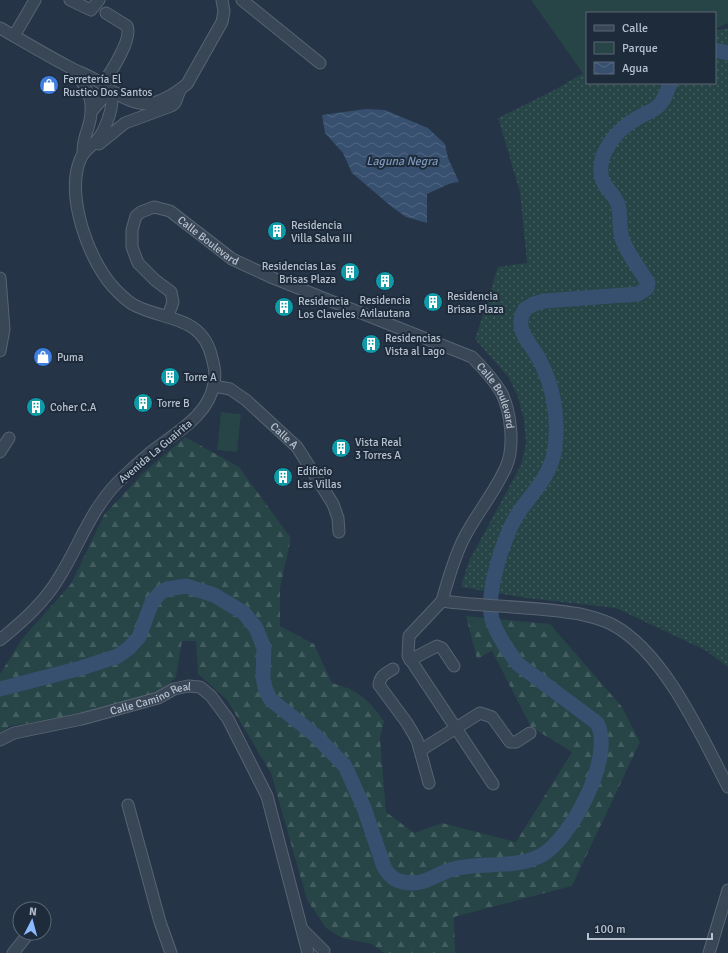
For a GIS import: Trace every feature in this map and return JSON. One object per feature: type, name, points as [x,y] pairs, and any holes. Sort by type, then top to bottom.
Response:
[{"type":"street","points":[[14,36],[35,0]]},
{"type":"street","points":[[70,0],[91,10],[99,0]]},
{"type":"street","points":[[0,28],[109,90],[138,102],[151,104],[162,102],[187,84],[222,22],[224,11],[222,0]]},
{"type":"street","points":[[242,0],[320,63]]},
{"type":"street","points":[[90,113],[109,90],[112,72],[129,34],[127,26],[106,13]]},
{"type":"street","name":"Avenida La Guairita","points":[[0,640],[30,614],[50,591],[61,575],[87,526],[111,490],[147,456],[194,418],[206,405],[214,386],[212,355],[204,338],[194,327],[133,304],[113,287],[100,269],[83,233],[78,207],[75,175],[83,152],[90,113],[90,96],[75,70]]},
{"type":"street","name":"Avenida La Guairita","points":[[83,152],[97,140],[103,132],[111,106],[109,90]]},
{"type":"street","points":[[83,152],[96,146],[125,123],[175,103],[180,90]]},
{"type":"street","name":"Calle Boulevard","points":[[168,316],[173,302],[171,292],[155,280],[138,263],[132,247],[132,230],[136,216],[141,212],[154,207],[170,212],[232,259],[279,280],[472,357],[481,366],[502,394],[510,420],[511,446],[507,466],[465,536],[455,556],[442,601]]},
{"type":"street","points":[[0,278],[4,329],[0,351]]},
{"type":"street","name":"Calle A","points":[[214,386],[230,389],[246,400],[297,447],[333,504],[338,518],[338,532]]},
{"type":"street","points":[[0,452],[9,438]]},
{"type":"street","points":[[493,784],[410,660],[407,650],[409,636],[442,601],[469,605],[518,607],[574,613],[613,625],[643,648],[659,667],[705,743],[728,787]]},
{"type":"street","points":[[410,660],[437,646],[442,648],[454,666]]},
{"type":"street","points":[[393,669],[384,674],[379,685],[412,731],[421,750],[429,783]]},
{"type":"street","name":"Calle Camino Real","points":[[0,740],[14,732],[82,719],[158,698],[174,689],[188,686],[200,688],[211,696],[228,719],[268,796],[302,929]]},
{"type":"street","points":[[421,750],[478,713],[483,713],[492,717],[510,742],[516,742],[530,733]]},
{"type":"street","points":[[128,805],[160,922],[171,953]]},
{"type":"street","points":[[710,953],[728,890]]},
{"type":"street","points":[[302,929],[325,952]]},
{"type":"street","points":[[302,929],[308,953]]},
{"type":"street","points":[[13,953],[23,941]]},
{"type":"street","points":[[313,953],[320,950],[325,952]]},
{"type":"green space","points":[[531,0],[728,0],[728,23],[716,29],[716,12],[586,12],[586,78]]},
{"type":"green space","points":[[728,28],[728,667],[705,650],[616,608],[526,598],[461,587],[468,563],[521,465],[526,443],[524,420],[518,397],[509,378],[475,339],[498,267],[527,263],[520,192],[498,118],[556,89],[586,72],[586,84],[716,84],[716,31]]},
{"type":"green space","points":[[221,412],[241,414],[237,452],[217,450]]},
{"type":"green space","points":[[185,437],[239,467],[291,538],[280,588],[280,626],[314,644],[332,683],[350,689],[362,696],[373,706],[384,721],[380,738],[386,812],[414,833],[442,823],[516,842],[572,752],[531,727],[492,651],[477,659],[466,616],[550,624],[622,707],[640,742],[572,886],[454,917],[455,953],[384,953],[372,944],[342,938],[326,928],[307,900],[271,773],[227,700],[198,674],[196,641],[182,641],[176,677],[163,691],[58,719],[10,726],[0,732],[0,674],[22,639],[71,584],[104,515],[143,473]]},
{"type":"water","name":"Laguna Negra","points":[[366,109],[385,110],[428,128],[445,144],[448,158],[459,182],[451,183],[427,194],[427,223],[406,217],[352,173],[343,153],[325,133],[322,115]]},
{"type":"waterway","points":[[716,50],[728,53]]},
{"type":"waterway","points":[[0,689],[81,668],[118,656],[129,648],[139,637],[152,602],[160,593],[167,589],[186,586],[214,595],[244,613],[256,628],[264,648],[263,677],[265,688],[270,699],[315,735],[345,766],[364,808],[384,867],[394,879],[416,883],[453,869],[509,864],[531,860],[542,855],[554,846],[566,831],[588,795],[600,755],[601,737],[597,723],[518,664],[503,643],[492,619],[491,594],[503,547],[515,519],[547,473],[551,465],[555,447],[556,424],[554,402],[551,390],[544,369],[523,334],[521,319],[525,309],[544,301],[638,294],[647,288],[648,283],[624,244],[620,229],[620,215],[618,206],[602,179],[601,163],[607,148],[616,135],[628,124],[654,110],[662,101],[670,84]]},
{"type":"place","name":"Ferretería El Rustico Dos Santos","points":[[49,85]]},
{"type":"place","name":"Residencia Villa Salva III","points":[[277,231]]},
{"type":"place","name":"Residencias Las Brisas Plaza","points":[[350,272]]},
{"type":"place","name":"Residencia Avilautana","points":[[385,281]]},
{"type":"place","name":"Residencia Brisas Plaza","points":[[433,302]]},
{"type":"place","name":"Residencia Los Claveles","points":[[284,307]]},
{"type":"place","name":"Residencias Vista al Lago","points":[[371,344]]},
{"type":"place","name":"Puma","points":[[43,357]]},
{"type":"place","name":"Torre A","points":[[170,377]]},
{"type":"place","name":"Torre B","points":[[143,403]]},
{"type":"place","name":"Coher C.A","points":[[36,407]]},
{"type":"place","name":"Vista Real 3 Torres A","points":[[341,448]]},
{"type":"place","name":"Edificio Las Villas","points":[[283,477]]}]
